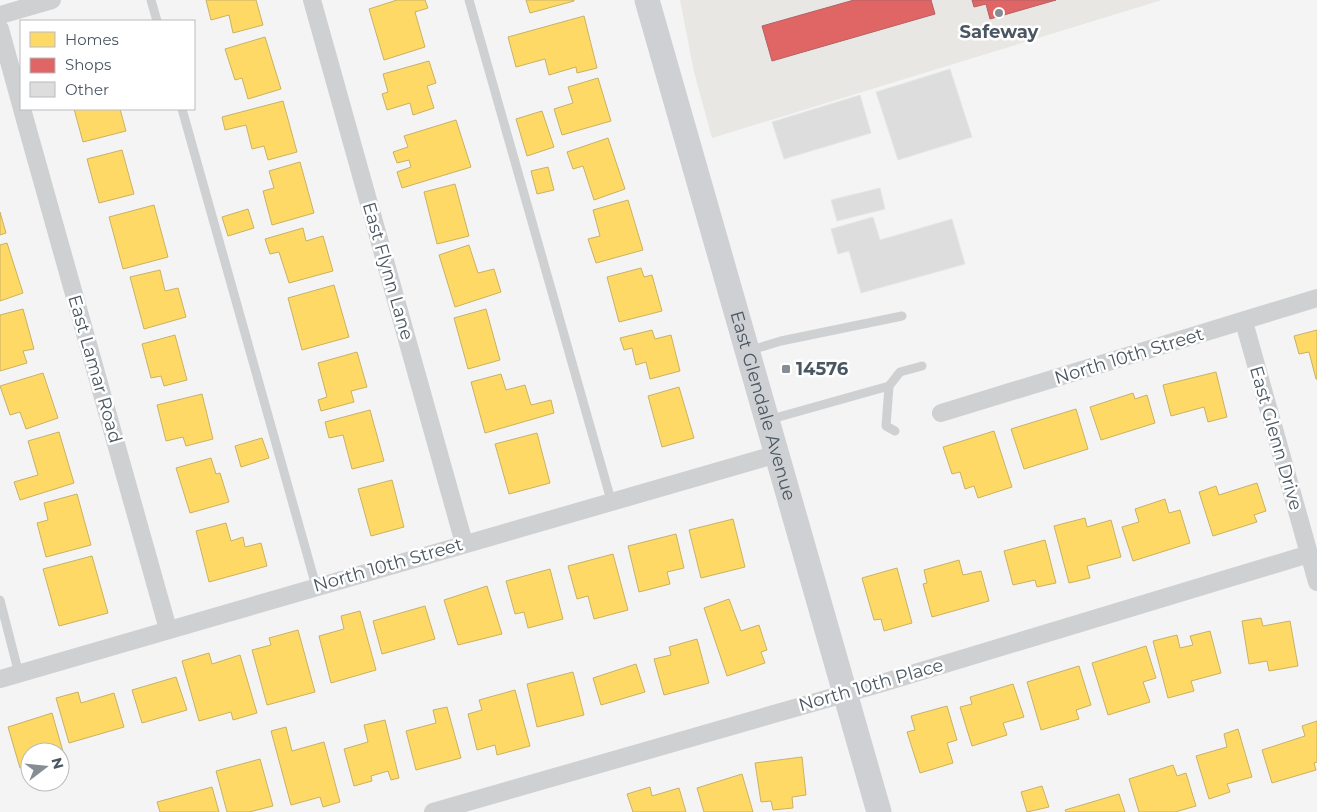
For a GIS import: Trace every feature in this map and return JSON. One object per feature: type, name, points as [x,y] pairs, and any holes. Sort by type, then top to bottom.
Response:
[{"type":"main road","name":"East Glendale Avenue","points":[[647,0],[879,812]]},
{"type":"street","points":[[0,15],[52,0]]},
{"type":"street","name":"East Flynn Lane","points":[[312,0],[464,543]]},
{"type":"street","points":[[0,29],[20,101]]},
{"type":"street","name":"East Lamar Road","points":[[22,110],[168,629]]},
{"type":"street","name":"North 10th Street","points":[[941,413],[1244,322],[1317,298]]},
{"type":"street","name":"East Glenn Drive","points":[[1244,322],[1317,582]]},
{"type":"street","name":"North 10th Street","points":[[0,679],[612,500],[777,454]]},
{"type":"street","name":"North 10th Place","points":[[433,812],[845,693],[1309,554]]},
{"type":"lane","points":[[151,0],[157,20]]},
{"type":"lane","points":[[469,0],[612,500]]},
{"type":"lane","points":[[182,110],[316,586]]},
{"type":"lane","points":[[748,351],[781,341],[902,316]]},
{"type":"lane","points":[[895,431],[886,426],[889,386],[900,372],[922,366]]},
{"type":"lane","points":[[768,420],[889,386]]},
{"type":"lane","points":[[0,600],[19,674]]},
{"type":"shaded area","points":[[680,0],[1162,0],[712,138],[694,72]]},
{"type":"building: Homes","points":[[206,0],[256,0],[263,25],[233,33],[229,15],[211,20]]},
{"type":"building: Homes","points":[[397,0],[425,0],[428,8],[415,12],[425,47],[384,60],[369,9]]},
{"type":"building: Homes","points":[[526,0],[574,0],[574,1],[530,13]]},
{"type":"building: Homes","points":[[584,16],[597,68],[577,73],[576,67],[549,75],[545,59],[516,67],[508,37]]},
{"type":"building: Homes","points":[[265,37],[281,89],[248,99],[242,78],[235,80],[225,49]]},
{"type":"building: Homes","points":[[429,61],[436,83],[427,86],[434,108],[413,115],[410,103],[387,110],[382,94],[388,92],[383,74]]},
{"type":"building: Homes","points":[[598,78],[611,121],[562,135],[554,109],[573,103],[568,87]]},
{"type":"building: Homes","points":[[283,101],[297,152],[268,160],[264,146],[252,149],[246,125],[225,130],[222,117]]},
{"type":"building: Homes","points":[[74,110],[120,110],[126,131],[83,142]]},
{"type":"building: Homes","points":[[542,111],[554,147],[527,156],[516,119]]},
{"type":"building: Homes","points":[[456,120],[471,167],[402,188],[397,172],[411,167],[409,160],[397,163],[393,152],[408,147],[404,136]]},
{"type":"building: Homes","points":[[608,138],[625,189],[594,200],[583,166],[573,169],[567,152]]},
{"type":"building: Homes","points":[[122,150],[134,194],[99,203],[87,159]]},
{"type":"building: Homes","points":[[300,162],[314,213],[272,225],[263,191],[274,188],[269,171]]},
{"type":"building: Homes","points":[[548,167],[554,190],[537,194],[531,171]]},
{"type":"building: Homes","points":[[455,184],[469,236],[437,244],[424,192]]},
{"type":"building: Homes","points":[[628,200],[643,250],[596,263],[588,239],[600,236],[593,210]]},
{"type":"building: Homes","points":[[154,205],[168,257],[123,269],[109,217]]},
{"type":"building: Homes","points":[[248,209],[254,228],[228,236],[222,217]]},
{"type":"building: Homes","points":[[0,212],[6,233],[0,235]]},
{"type":"building: Homes","points":[[303,228],[306,241],[323,236],[333,271],[289,283],[279,252],[270,254],[265,239]]},
{"type":"building: Homes","points":[[7,243],[23,293],[0,301],[0,245]]},
{"type":"building: Homes","points":[[469,245],[478,273],[494,269],[501,292],[455,307],[439,255]]},
{"type":"building: Homes","points":[[641,268],[644,277],[652,275],[662,311],[619,322],[607,277]]},
{"type":"building: Homes","points":[[160,270],[165,291],[178,288],[186,317],[144,329],[130,277]]},
{"type":"building: Homes","points":[[334,285],[349,337],[302,350],[288,298]]},
{"type":"building: Homes","points":[[23,309],[34,349],[23,351],[27,363],[0,371],[0,315]]},
{"type":"building: Homes","points":[[486,309],[500,360],[468,369],[454,318]]},
{"type":"building: Homes","points":[[652,330],[655,339],[671,335],[680,371],[650,379],[646,362],[636,365],[632,348],[624,350],[620,338]]},
{"type":"building: Homes","points":[[1317,330],[1316,379],[1309,352],[1299,354],[1294,336]]},
{"type":"building: Homes","points":[[175,335],[187,380],[164,386],[161,376],[151,378],[142,344]]},
{"type":"building: Homes","points":[[357,352],[367,387],[351,391],[354,402],[321,411],[318,400],[327,397],[318,363]]},
{"type":"building: Homes","points":[[1216,372],[1227,417],[1208,422],[1204,407],[1171,416],[1163,385]]},
{"type":"building: Homes","points":[[43,373],[58,418],[26,429],[20,412],[10,415],[0,386]]},
{"type":"building: Homes","points":[[501,374],[506,390],[525,385],[531,405],[551,400],[554,413],[485,433],[471,382]]},
{"type":"building: Homes","points":[[679,387],[694,438],[662,447],[648,396]]},
{"type":"building: Homes","points":[[1133,393],[1135,399],[1147,395],[1155,423],[1101,440],[1090,407]]},
{"type":"building: Homes","points":[[202,394],[213,439],[186,446],[183,437],[166,441],[157,405]]},
{"type":"building: Homes","points":[[1076,409],[1088,449],[1024,469],[1011,429]]},
{"type":"building: Homes","points":[[370,410],[384,461],[352,469],[343,435],[329,438],[325,422]]},
{"type":"building: Homes","points":[[994,431],[1012,487],[978,498],[974,486],[965,489],[960,472],[952,474],[943,447]]},
{"type":"building: Homes","points":[[59,432],[74,483],[20,500],[14,482],[38,475],[28,441]]},
{"type":"building: Homes","points":[[537,433],[550,483],[509,494],[495,444]]},
{"type":"building: Homes","points":[[262,438],[269,458],[241,467],[235,446]]},
{"type":"building: Homes","points":[[211,458],[216,474],[220,473],[229,502],[190,513],[176,468]]},
{"type":"building: Homes","points":[[392,480],[404,527],[371,536],[358,489]]},
{"type":"building: Homes","points":[[1257,483],[1266,511],[1254,515],[1257,522],[1213,536],[1199,492],[1216,486],[1219,495]]},
{"type":"building: Homes","points":[[77,494],[91,545],[46,557],[37,523],[48,520],[44,503]]},
{"type":"building: Homes","points":[[1165,499],[1169,513],[1180,510],[1190,543],[1133,561],[1122,527],[1139,522],[1135,509]]},
{"type":"building: Homes","points":[[1085,518],[1087,527],[1111,520],[1121,557],[1087,566],[1090,578],[1069,583],[1054,526]]},
{"type":"building: Homes","points":[[733,519],[745,567],[701,578],[689,530]]},
{"type":"building: Homes","points":[[226,523],[231,541],[243,537],[245,547],[261,543],[267,566],[209,582],[196,531]]},
{"type":"building: Homes","points":[[676,534],[684,568],[667,572],[670,584],[639,592],[628,546]]},
{"type":"building: Homes","points":[[1045,540],[1056,583],[1037,587],[1035,580],[1013,585],[1004,551]]},
{"type":"building: Homes","points":[[613,554],[628,610],[594,619],[588,596],[577,599],[568,566]]},
{"type":"building: Homes","points":[[92,556],[108,613],[59,626],[43,569]]},
{"type":"building: Homes","points":[[959,560],[963,575],[981,571],[989,601],[932,617],[923,584],[927,583],[924,570]]},
{"type":"building: Homes","points":[[897,568],[912,623],[884,631],[881,619],[874,620],[862,578]]},
{"type":"building: Homes","points":[[550,569],[563,619],[528,628],[524,612],[515,614],[506,581]]},
{"type":"building: Homes","points":[[487,586],[502,634],[458,645],[444,600]]},
{"type":"building: Homes","points":[[729,599],[741,631],[759,625],[767,650],[761,652],[765,663],[727,676],[704,608]]},
{"type":"building: Homes","points":[[425,606],[435,639],[382,654],[373,621]]},
{"type":"building: Homes","points":[[360,611],[376,670],[331,683],[319,636],[344,629],[341,616]]},
{"type":"building: Homes","points":[[1261,618],[1263,626],[1290,621],[1298,666],[1269,671],[1267,661],[1249,664],[1242,621]]},
{"type":"building: Homes","points":[[298,630],[315,692],[267,705],[252,650],[271,645],[269,638]]},
{"type":"building: Homes","points":[[1210,631],[1221,673],[1191,681],[1194,691],[1168,698],[1153,641],[1177,635],[1180,648],[1193,645],[1190,636]]},
{"type":"building: Homes","points":[[697,639],[709,683],[664,695],[654,659],[671,655],[669,647]]},
{"type":"building: Homes","points":[[1146,646],[1156,678],[1143,682],[1150,702],[1108,715],[1092,663]]},
{"type":"building: Homes","points":[[209,653],[212,664],[240,655],[257,713],[233,720],[231,712],[199,721],[182,661]]},
{"type":"building: Homes","points":[[636,664],[645,692],[601,705],[593,678]]},
{"type":"building: Homes","points":[[1079,666],[1091,705],[1076,710],[1079,719],[1041,730],[1027,682]]},
{"type":"building: Homes","points":[[573,672],[584,715],[537,727],[527,684]]},
{"type":"building: Homes","points":[[176,677],[187,710],[142,723],[132,690]]},
{"type":"building: Homes","points":[[1013,684],[1024,717],[1003,723],[1007,735],[972,746],[960,707],[972,704],[970,697]]},
{"type":"building: Homes","points":[[515,690],[530,746],[497,755],[495,745],[477,750],[468,714],[482,710],[479,700]]},
{"type":"building: Homes","points":[[78,692],[81,703],[114,693],[124,727],[70,743],[56,698]]},
{"type":"building: Homes","points":[[947,706],[957,740],[947,743],[953,763],[920,773],[907,732],[915,730],[911,716]]},
{"type":"building: Homes","points":[[447,707],[461,758],[416,770],[406,731],[436,723],[433,710]]},
{"type":"building: Homes","points":[[52,713],[60,742],[20,742],[20,768],[8,727]]},
{"type":"building: Homes","points":[[385,720],[399,778],[391,780],[388,771],[371,776],[372,781],[354,786],[344,749],[368,742],[364,725]]},
{"type":"building: Homes","points":[[1317,721],[1317,762],[1314,763],[1316,770],[1272,783],[1262,750],[1305,736],[1302,726]]},
{"type":"building: Homes","points":[[286,727],[292,751],[324,742],[340,802],[323,807],[320,797],[291,805],[271,731]]},
{"type":"building: Homes","points":[[1238,729],[1252,777],[1227,784],[1230,792],[1209,799],[1196,756],[1227,747],[1224,734]]},
{"type":"building: Homes","points":[[802,757],[806,795],[792,797],[793,808],[773,810],[771,801],[761,802],[755,763]]},
{"type":"building: Homes","points":[[260,759],[273,806],[249,812],[227,812],[216,771]]},
{"type":"building: Homes","points":[[1173,765],[1177,776],[1186,773],[1196,806],[1175,812],[1139,812],[1129,779]]},
{"type":"building: Homes","points":[[742,774],[753,812],[704,812],[697,788]]},
{"type":"building: Homes","points":[[1042,786],[1049,807],[1027,812],[1021,792]]},
{"type":"building: Homes","points":[[212,787],[219,812],[160,812],[157,802]]},
{"type":"building: Homes","points":[[650,787],[652,796],[679,788],[686,812],[633,812],[627,794]]},
{"type":"building: Homes","points":[[1119,794],[1125,812],[1066,812],[1065,810]]},
{"type":"building: Shops","points":[[854,0],[931,0],[935,14],[772,61],[762,26]]},
{"type":"building: Shops","name":"Safeway","points":[[972,0],[1056,0],[990,19],[986,4],[974,7]]},
{"type":"building: Other","points":[[950,69],[972,137],[898,160],[876,92]]},
{"type":"building: Other","points":[[860,95],[871,133],[784,159],[772,122]]},
{"type":"building: Other","points":[[880,188],[885,209],[837,221],[831,200]]},
{"type":"building: Other","points":[[873,217],[880,240],[952,219],[965,264],[861,293],[849,251],[838,254],[831,229]]},
{"type":"place","name":"Safeway","points":[[999,13]]},
{"type":"place","name":"14576","points":[[786,369]]}]
